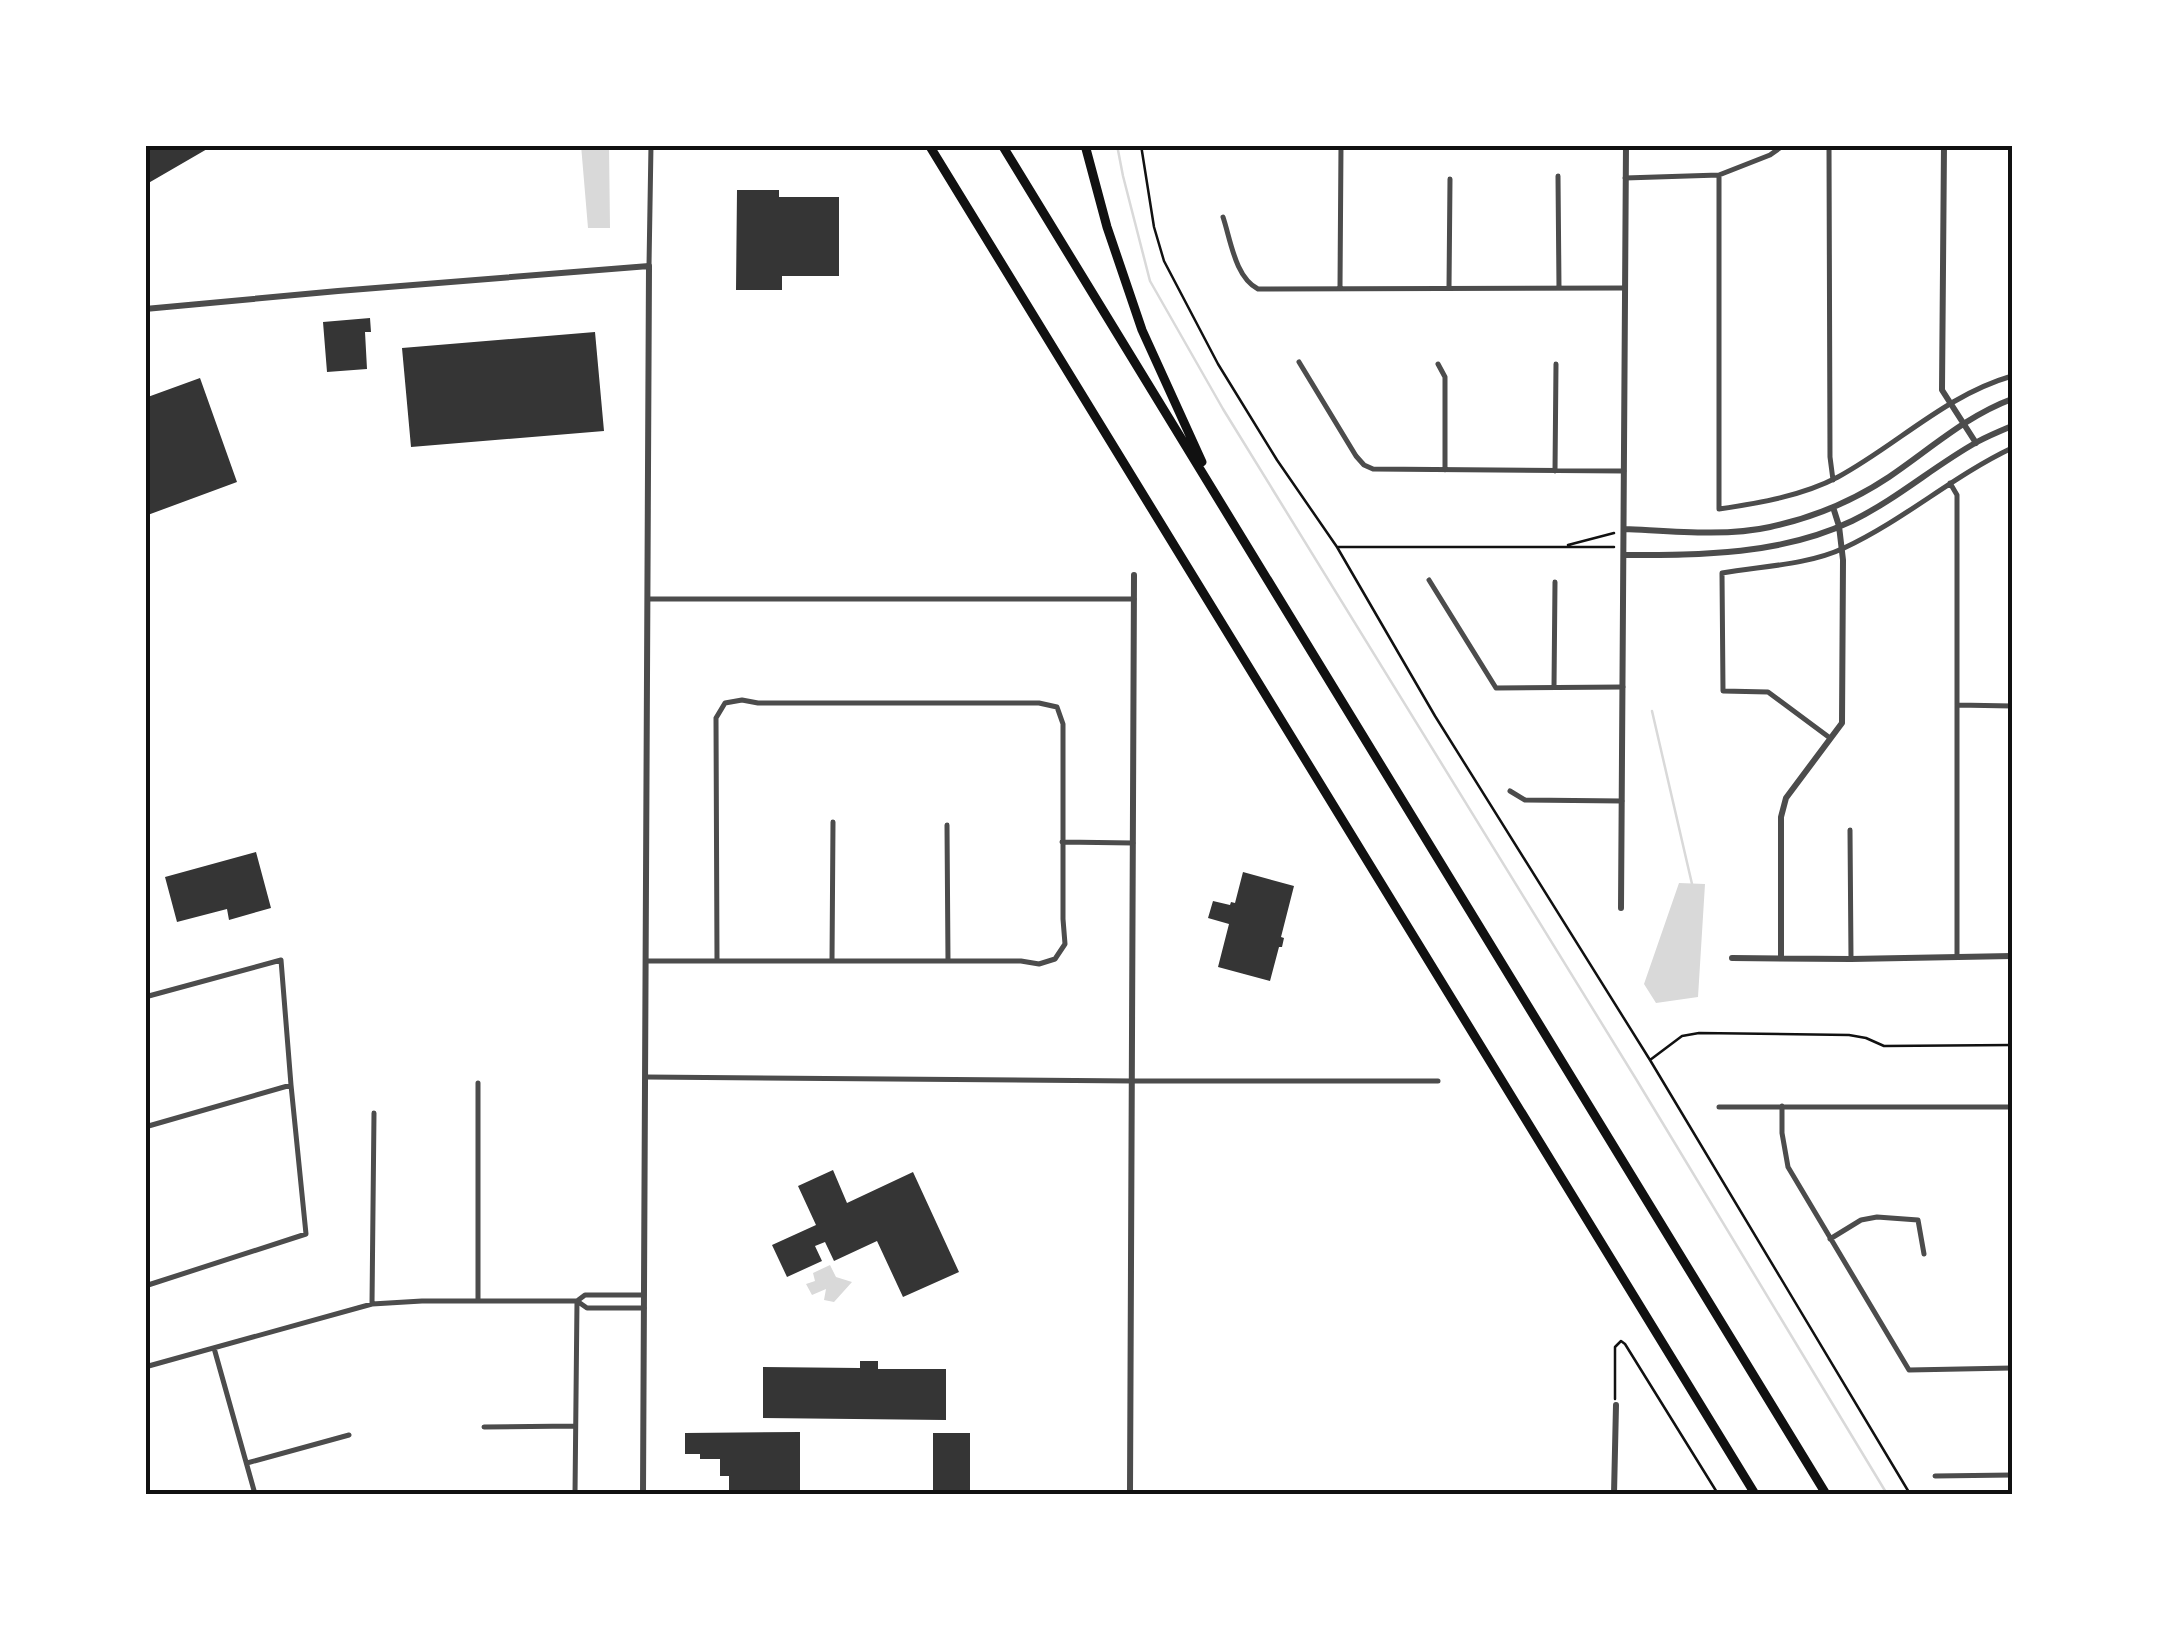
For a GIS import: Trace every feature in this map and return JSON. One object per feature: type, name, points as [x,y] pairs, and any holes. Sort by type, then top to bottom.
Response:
[{"type":"highway","points":[[929,145],[1755,1494]]},
{"type":"highway","points":[[1002,145],[1826,1494]]},
{"type":"highway","points":[[1085,145],[1106,226],[1142,330],[1217,497]]},
{"type":"street","points":[[643,1494],[651,145]]},
{"type":"street","points":[[1340,288],[1341,145]]},
{"type":"street","points":[[1621,908],[1626,145]]},
{"type":"street","points":[[1626,178],[1720,175],[1770,156],[1784,145]]},
{"type":"street","points":[[1830,145],[1833,480]]},
{"type":"street","points":[[1944,145],[1942,390],[1976,442]]},
{"type":"street","points":[[1720,175],[1719,510],[1774,500],[1833,480],[1949,404],[2012,376]]},
{"type":"street","points":[[1558,176],[1559,288]]},
{"type":"street","points":[[1448,288],[1450,179]]},
{"type":"street","points":[[1223,217],[1242,276],[1258,289],[1625,288]]},
{"type":"street","points":[[145,310],[649,266]]},
{"type":"street","points":[[1298,362],[1356,456],[1374,469],[1624,471]]},
{"type":"street","points":[[1438,364],[1444,376],[1445,470]]},
{"type":"street","points":[[1555,470],[1556,364]]},
{"type":"street","points":[[1624,528],[1706,532],[1768,528],[1833,508],[1889,477],[1964,424],[2012,399]]},
{"type":"street","points":[[1624,551],[1746,552],[1792,542],[1840,526],[1899,495],[1976,442],[2012,426]]},
{"type":"street","points":[[1830,738],[1768,692],[1723,691],[1722,573],[1818,558],[1842,549],[1897,520],[1978,465],[2012,448]]},
{"type":"street","points":[[1950,483],[1957,496],[1956,956]]},
{"type":"street","points":[[1781,958],[1781,818],[1786,798],[1842,722],[1842,549],[1833,508]]},
{"type":"street","points":[[1130,1494],[1134,575]]},
{"type":"street","points":[[1428,580],[1496,688],[1624,687]]},
{"type":"street","points":[[1554,582],[1554,688]]},
{"type":"street","points":[[648,599],[1134,600]]},
{"type":"street","points":[[646,961],[1038,964],[1056,959],[1065,944],[1063,724],[1057,707],[1039,702],[726,703],[716,718],[717,960]]},
{"type":"street","points":[[1957,705],[2012,706]]},
{"type":"street","points":[[1510,791],[1525,800],[1622,802]]},
{"type":"street","points":[[832,960],[833,822]]},
{"type":"street","points":[[947,825],[948,961]]},
{"type":"street","points":[[1850,830],[1851,958]]},
{"type":"street","points":[[1062,842],[1132,843]]},
{"type":"street","points":[[1732,958],[2012,956]]},
{"type":"street","points":[[145,998],[281,960],[306,1234],[145,1286]]},
{"type":"street","points":[[646,1077],[1438,1081]]},
{"type":"street","points":[[478,1083],[478,1301]]},
{"type":"street","points":[[145,1126],[292,1085]]},
{"type":"street","points":[[1782,1106],[1788,1167],[1910,1370],[2012,1368]]},
{"type":"street","points":[[1719,1107],[2012,1107]]},
{"type":"street","points":[[372,1304],[374,1113]]},
{"type":"street","points":[[1830,1239],[1861,1220],[1918,1220],[1924,1254]]},
{"type":"street","points":[[145,1367],[372,1304],[578,1301],[586,1295],[644,1295]]},
{"type":"street","points":[[578,1301],[587,1308],[644,1308]]},
{"type":"street","points":[[575,1494],[578,1301]]},
{"type":"street","points":[[214,1348],[255,1494]]},
{"type":"street","points":[[1614,1494],[1616,1405]]},
{"type":"street","points":[[484,1428],[575,1426]]},
{"type":"street","points":[[247,1464],[349,1435]]},
{"type":"street","points":[[1935,1476],[2012,1475]]},
{"type":"path","points":[[1141,145],[1154,226],[1164,261],[1218,364],[1337,547],[1435,716],[1650,1060],[1910,1494]]},
{"type":"path","points":[[1562,547],[1624,528]]},
{"type":"path","points":[[1337,547],[1562,547],[1624,551]]},
{"type":"path","points":[[1650,1060],[1682,1036],[1699,1032],[1849,1034],[1884,1046],[2012,1046]]},
{"type":"path","points":[[1616,1405],[1615,1347],[1621,1341],[1718,1494]]},
{"type":"shaded area","points":[[581,145],[609,145],[610,228],[588,228]]},
{"type":"shaded area","points":[[1679,883],[1705,884],[1698,997],[1656,1003],[1644,984]]},
{"type":"shaded area","points":[[830,1265],[836,1277],[852,1282],[834,1302],[824,1300],[826,1289],[812,1295],[806,1284],[815,1281],[813,1273]]},
{"type":"building","points":[[145,145],[214,145],[145,185]]},
{"type":"building","points":[[737,190],[779,190],[779,197],[839,197],[839,276],[782,276],[782,290],[736,290]]},
{"type":"building","points":[[370,318],[371,332],[365,332],[367,369],[327,372],[323,322]]},
{"type":"building","points":[[595,332],[604,431],[411,447],[402,348]]},
{"type":"building","points":[[200,378],[237,482],[145,516],[145,398]]},
{"type":"building","points":[[256,852],[271,908],[229,920],[227,909],[177,922],[165,877]]},
{"type":"building","points":[[1243,872],[1294,886],[1282,947],[1270,981],[1218,967],[1229,924],[1208,918],[1213,901],[1235,903]]},
{"type":"building","points":[[833,1170],[847,1203],[913,1172],[959,1272],[903,1297],[877,1241],[834,1261],[825,1242],[815,1246],[822,1261],[787,1277],[772,1245],[816,1225],[798,1186]]},
{"type":"building","points":[[860,1361],[878,1361],[878,1369],[946,1369],[946,1420],[763,1418],[763,1367],[860,1368]]},
{"type":"building","points":[[800,1432],[800,1494],[729,1494],[729,1476],[720,1476],[720,1459],[685,1454],[685,1433]]},
{"type":"building","points":[[933,1433],[970,1433],[970,1493],[933,1493]]},
{"type":"waterway","points":[[1117,145],[1150,281],[1223,409],[1887,1494]]},
{"type":"waterway","points":[[1652,711],[1692,884]]}]
